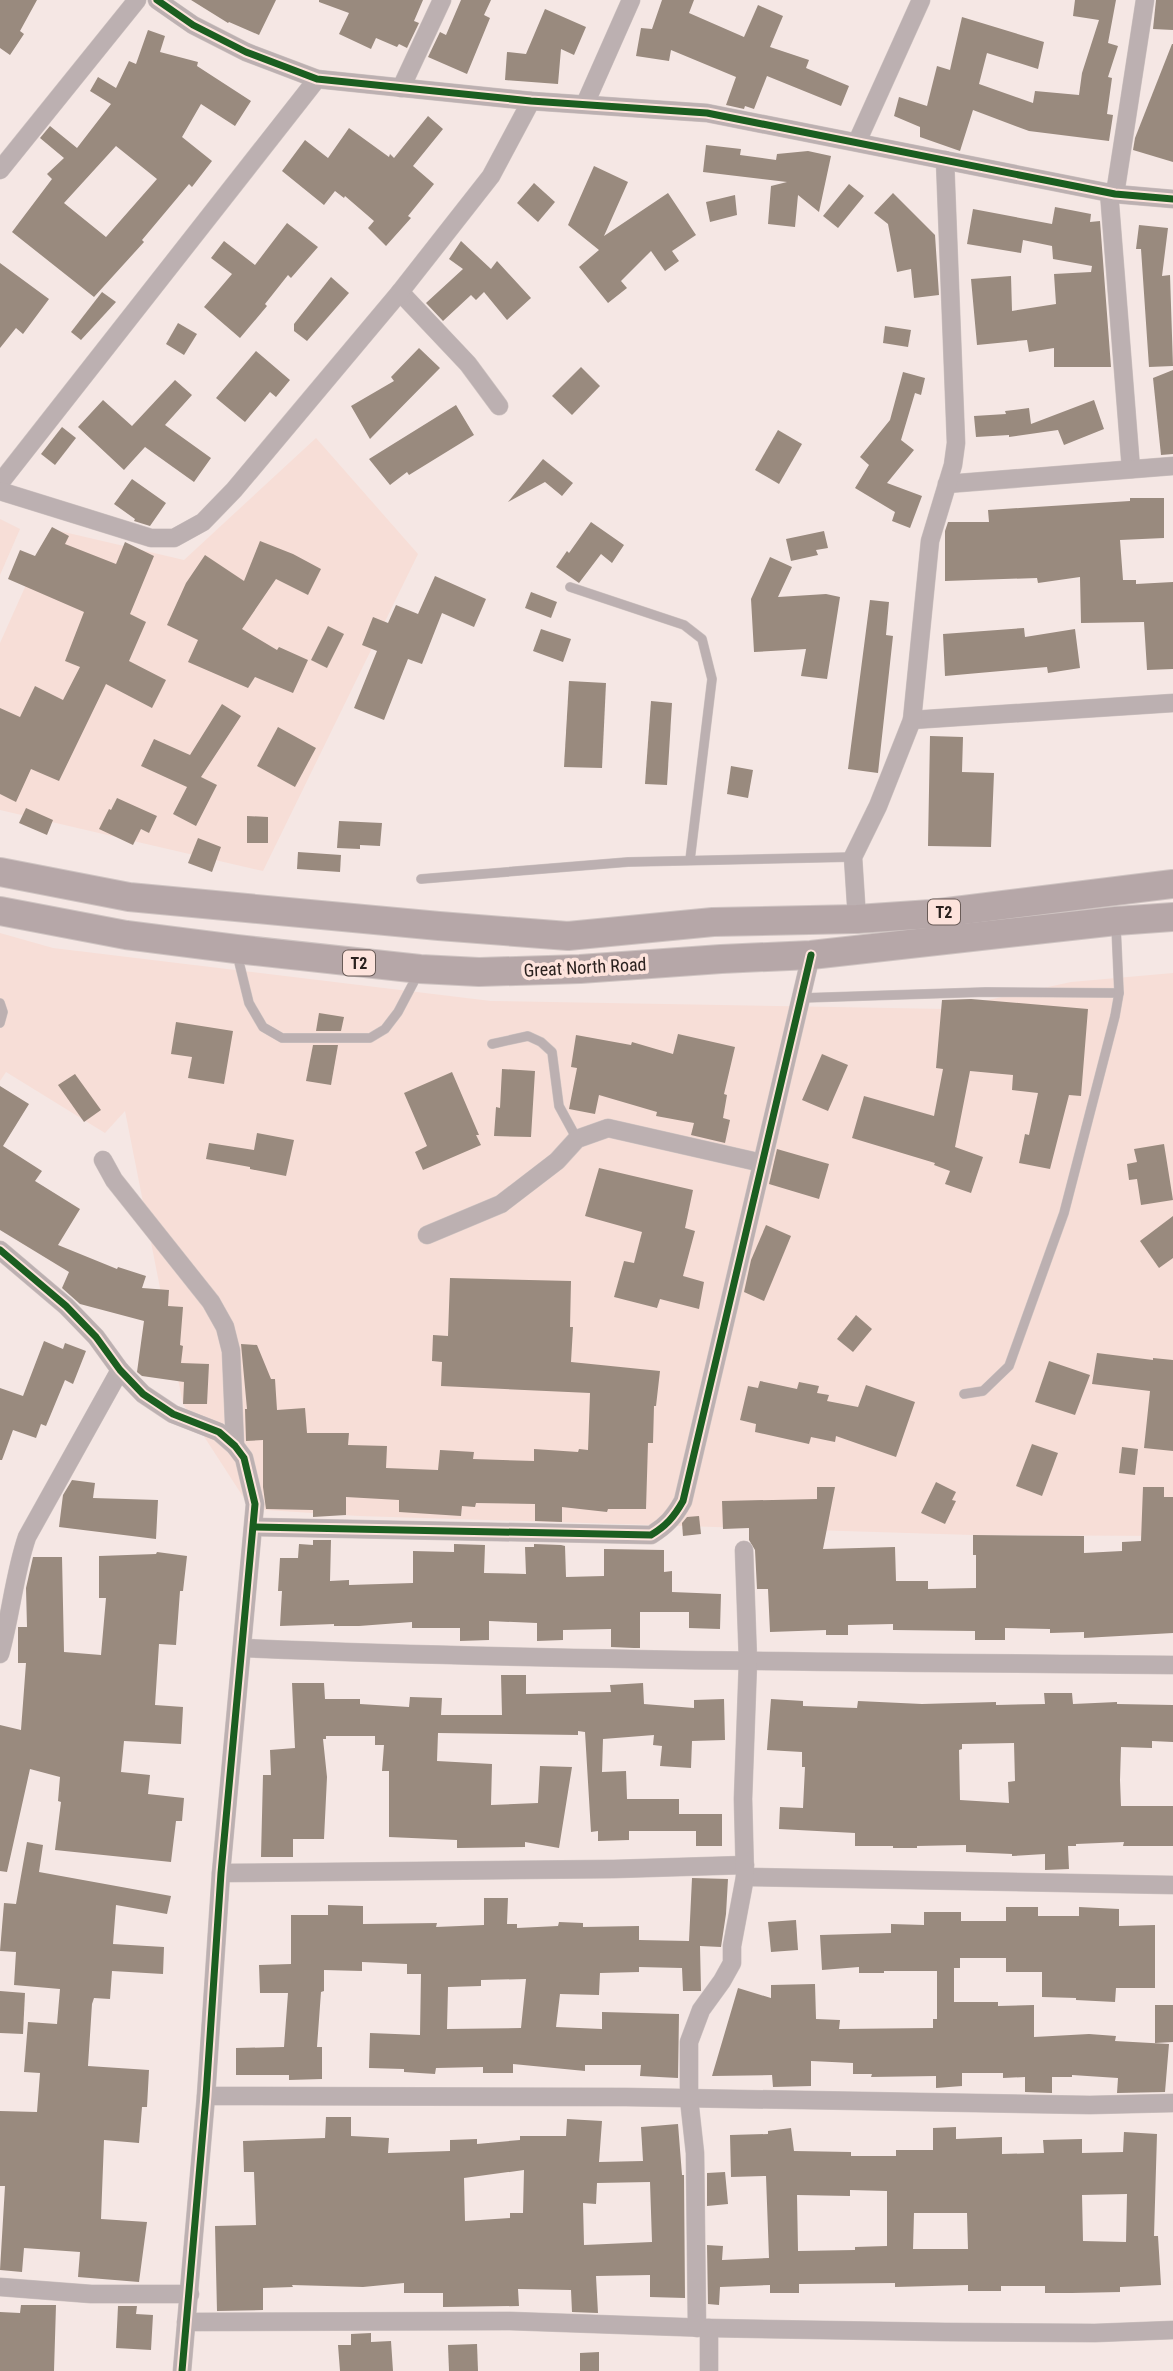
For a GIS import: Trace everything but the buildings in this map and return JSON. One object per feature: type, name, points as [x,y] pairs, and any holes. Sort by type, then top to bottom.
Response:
[{"type":"main road","name":"Great North Road","points":[[0,872],[129,897],[568,936],[713,922],[857,919],[932,914],[1173,884]]},
{"type":"main road","name":"Great North Road","points":[[0,911],[126,935],[420,969],[479,972],[580,969],[811,955],[1173,917]]},
{"type":"street","points":[[157,0],[193,25],[246,52],[317,79],[531,101],[707,113],[1112,193],[1173,199]]},
{"type":"street","points":[[401,88],[442,0]]},
{"type":"street","points":[[585,104],[631,0]]},
{"type":"street","points":[[858,142],[921,0]]},
{"type":"street","points":[[1131,469],[1112,193],[1145,0]]},
{"type":"street","points":[[3,160],[129,3]]},
{"type":"street","points":[[0,483],[317,79]]},
{"type":"street","points":[[0,491],[151,538],[174,538],[203,522],[234,490],[400,292],[491,176],[531,101]]},
{"type":"street","points":[[857,919],[853,857],[878,806],[912,720],[930,541],[953,466],[956,443],[945,160]]},
{"type":"street","points":[[400,292],[468,364],[499,406]]},
{"type":"street","points":[[947,484],[1173,466]]},
{"type":"street","points":[[912,720],[1173,703]]},
{"type":"street","points":[[255,1527],[651,1535],[675,1516],[683,1501],[811,955]]},
{"type":"street","points":[[427,1235],[501,1204],[557,1161],[577,1139],[608,1128],[762,1163]]},
{"type":"street","points":[[103,1160],[114,1180],[211,1302],[225,1326],[231,1351],[235,1446]]},
{"type":"street","points":[[0,1250],[66,1306],[144,1394],[173,1414],[219,1432],[235,1446],[244,1458],[255,1504],[255,1527],[248,1573],[221,1873],[206,2096],[182,2371]]},
{"type":"street","points":[[0,1654],[19,1561],[27,1537],[120,1370]]},
{"type":"street","points":[[709,2371],[703,2328],[695,2153],[689,2099],[689,2042],[701,2010],[732,1964],[732,1946],[745,1871],[743,1799],[748,1661],[744,1550]]},
{"type":"street","points":[[243,1648],[748,1661],[1173,1665]]},
{"type":"street","points":[[221,1873],[745,1871],[1173,1885]]},
{"type":"street","points":[[206,2096],[1090,2105],[1173,2103]]},
{"type":"street","points":[[0,2287],[91,2294],[190,2294]]},
{"type":"street","points":[[186,2322],[510,2321],[703,2328],[1094,2333],[1173,2330]]},
{"type":"lane","points":[[570,587],[684,625],[702,639],[712,679],[690,860]]},
{"type":"lane","points":[[421,879],[690,860],[853,857]]},
{"type":"lane","points":[[964,1394],[983,1391],[1009,1366],[1064,1213],[1115,1016],[1119,993],[1116,921]]},
{"type":"lane","points":[[236,949],[248,1003],[263,1027],[282,1038],[370,1038],[385,1029],[398,1012],[420,969]]},
{"type":"lane","points":[[801,998],[985,992],[1119,993]]},
{"type":"lane","points":[[0,1003],[3,1012],[0,1023]]},
{"type":"lane","points":[[492,1044],[528,1037],[541,1042],[552,1052],[559,1106],[577,1139]]},
{"type":"shaded area","points":[[316,438],[418,554],[263,871],[0,810],[0,643],[51,529],[184,560]]},
{"type":"shaded area","points":[[0,519],[20,529],[0,575]]},
{"type":"shaded area","points":[[0,933],[53,948],[491,1001],[947,1009],[1071,982],[1173,973],[1173,1536],[973,1535],[359,1516],[251,1509],[183,1404],[125,1111],[105,1133],[6,1072],[0,1081]]},
{"type":"cycle path","points":[[157,0],[193,25],[246,52],[317,79],[531,101],[707,113],[1115,194],[1173,199]]},
{"type":"cycle path","points":[[255,1527],[651,1535],[669,1521],[683,1501],[811,955]]},
{"type":"cycle path","points":[[0,1250],[66,1306],[96,1337],[120,1370],[143,1394],[173,1414],[219,1432],[235,1446],[244,1458],[255,1504],[221,1873],[206,2096],[182,2371]]}]
